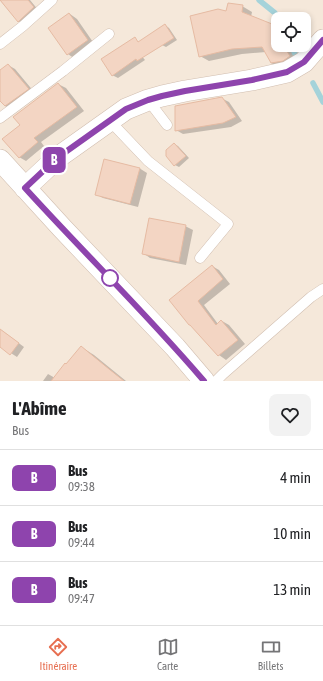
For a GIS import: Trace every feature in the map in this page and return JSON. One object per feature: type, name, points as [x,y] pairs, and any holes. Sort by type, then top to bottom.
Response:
[{"type":"street","points":[[25,188],[57,158],[126,109],[148,100],[185,91],[252,80],[287,72],[304,62],[323,40]]},
{"type":"street","points":[[0,160],[175,347],[204,381]]},
{"type":"lane","points":[[0,44],[52,0]]},
{"type":"lane","points":[[0,118],[63,71],[109,34]]},
{"type":"lane","points":[[148,100],[167,125]]},
{"type":"lane","points":[[109,120],[148,161],[228,224],[200,258]]},
{"type":"lane","points":[[216,381],[311,297],[323,289]]},
{"type":"shaded area","points":[[0,0],[323,0],[323,381],[0,381]]},
{"type":"building","points":[[0,0],[28,0],[34,7],[18,22]]},
{"type":"building","points":[[228,3],[243,5],[242,12],[271,24],[271,52],[287,52],[290,56],[283,61],[271,63],[262,47],[232,49],[199,57],[190,16],[218,9],[226,11]]},
{"type":"building","points":[[69,13],[88,40],[67,55],[48,28]]},
{"type":"building","points":[[165,24],[174,38],[137,61],[136,59],[112,76],[101,59],[135,37],[138,42]]},
{"type":"building","points":[[8,64],[29,89],[5,106],[0,101],[0,70]]},
{"type":"building","points":[[58,83],[77,107],[34,138],[38,142],[19,158],[2,139],[20,125],[13,117]]},
{"type":"building","points":[[222,97],[236,117],[223,123],[175,131],[175,106]]},
{"type":"building","points":[[174,143],[186,156],[174,166],[166,156],[166,150]]},
{"type":"building","points":[[104,159],[140,168],[130,204],[95,195]]},
{"type":"building","points":[[149,218],[186,225],[179,262],[142,254]]},
{"type":"building","points":[[212,265],[223,279],[198,301],[216,325],[221,320],[238,340],[218,356],[189,325],[169,300]]},
{"type":"building","points":[[0,329],[19,343],[10,355],[0,347]]},
{"type":"building","points":[[81,346],[124,381],[51,381]]},
{"type":"waterway","points":[[259,0],[274,12]]},
{"type":"waterway","points":[[294,52],[297,58]]},
{"type":"waterway","points":[[313,83],[323,102]]},
{"type":"bus line","name":"B","points":[[204,381],[175,347],[25,188],[57,158],[126,109],[162,96],[252,80],[287,72],[304,62],[323,40]]}]
